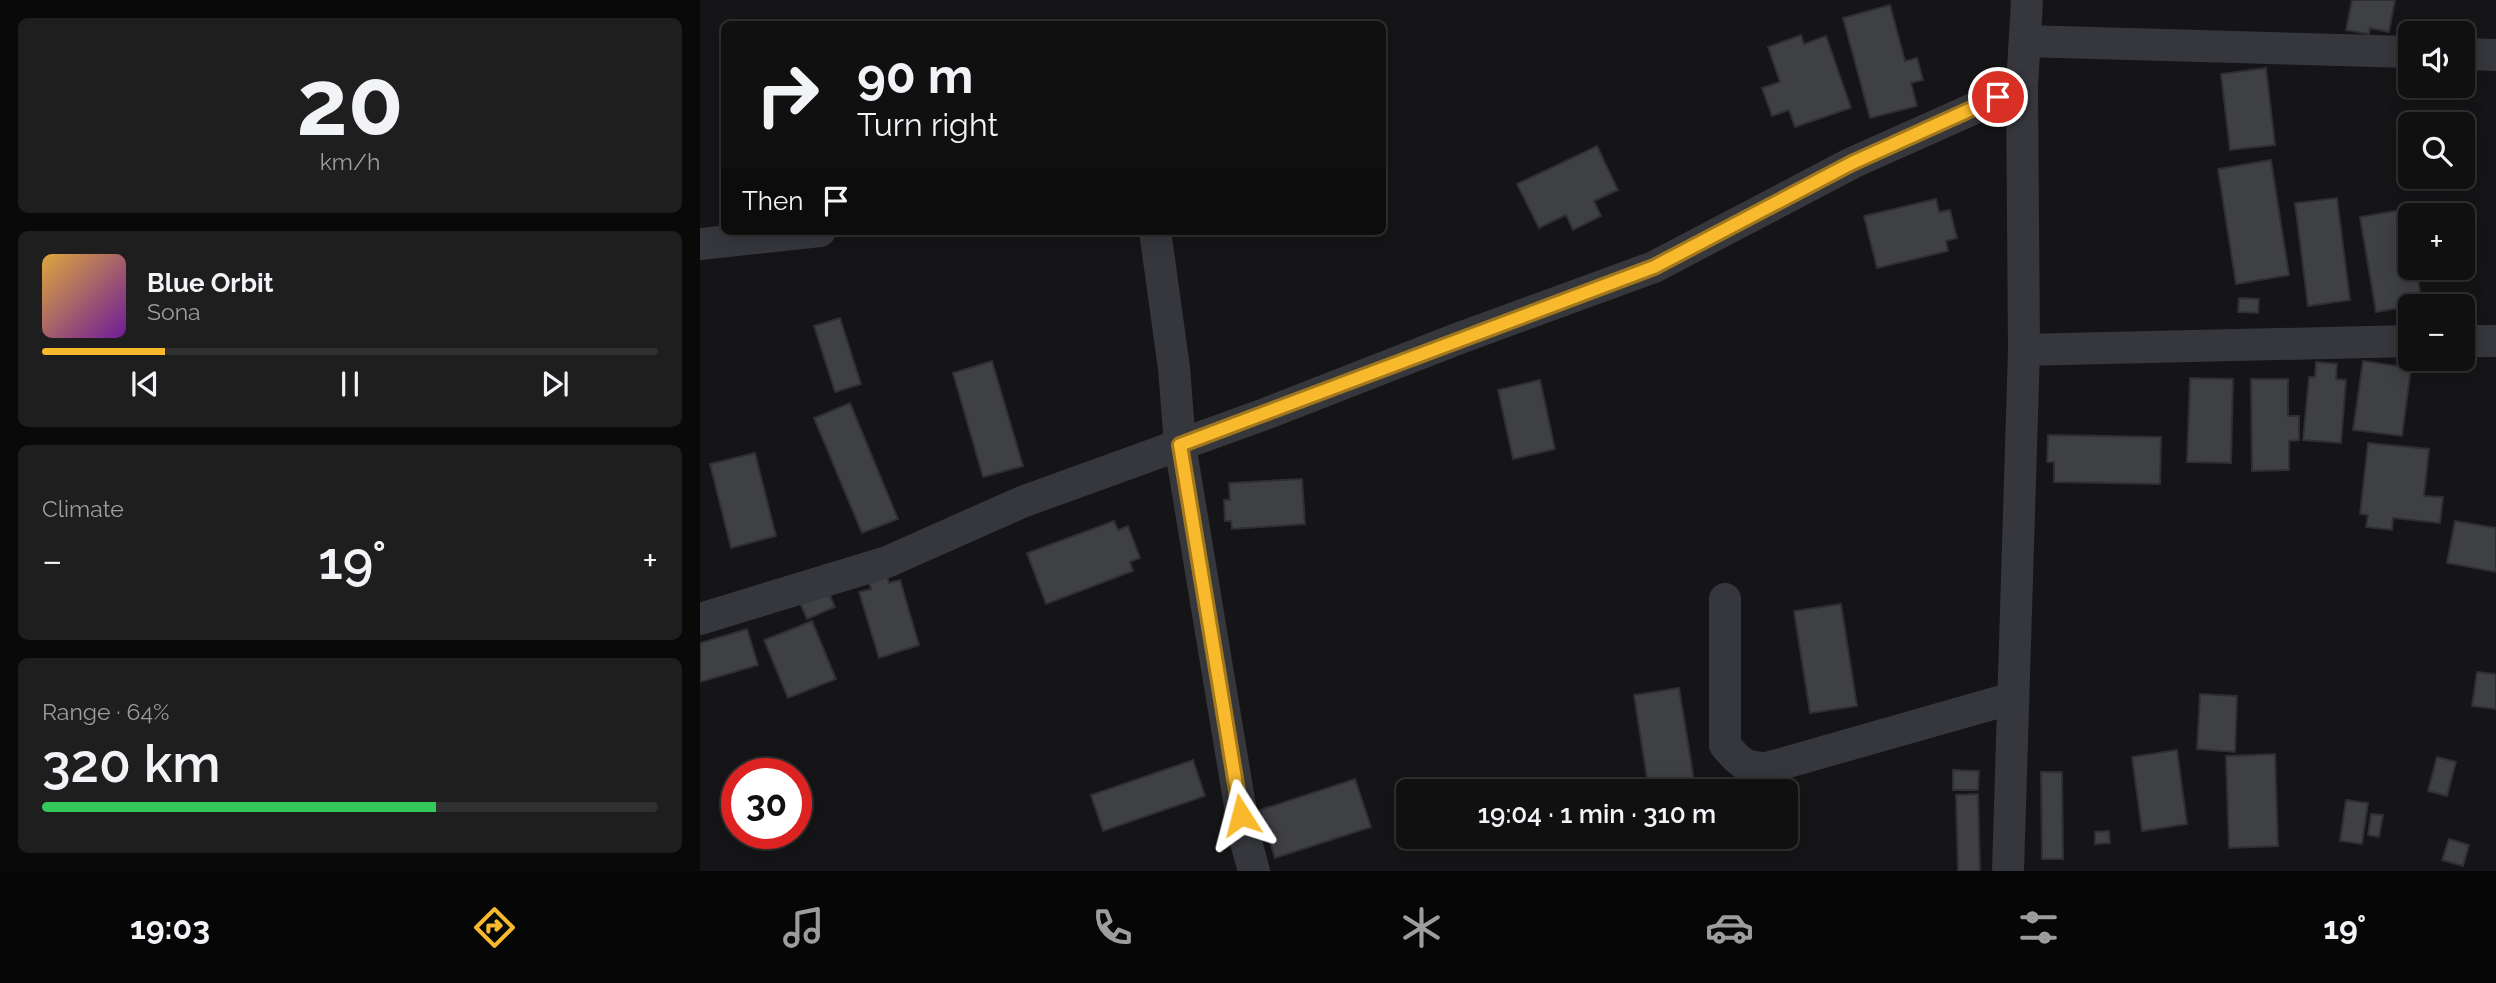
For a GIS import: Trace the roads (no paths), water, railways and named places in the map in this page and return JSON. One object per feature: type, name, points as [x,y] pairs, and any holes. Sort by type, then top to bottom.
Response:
[{"type":"street","points":[[2008,871],[2024,350],[2022,86],[2027,0]]},
{"type":"street","points":[[2025,41],[2398,52]]},
{"type":"street","points":[[2475,54],[2496,55]]},
{"type":"street","points":[[700,619],[887,562],[1022,502],[1654,267],[1852,163],[2022,86]]},
{"type":"street","points":[[700,244],[783,235]]},
{"type":"street","points":[[1156,235],[1174,368],[1180,445],[1245,842],[1254,871]]},
{"type":"street","points":[[2024,350],[2398,341]]},
{"type":"street","points":[[2475,341],[2496,341]]},
{"type":"street","points":[[1725,599],[1725,745],[1749,768],[1767,768],[2013,698]]}]
